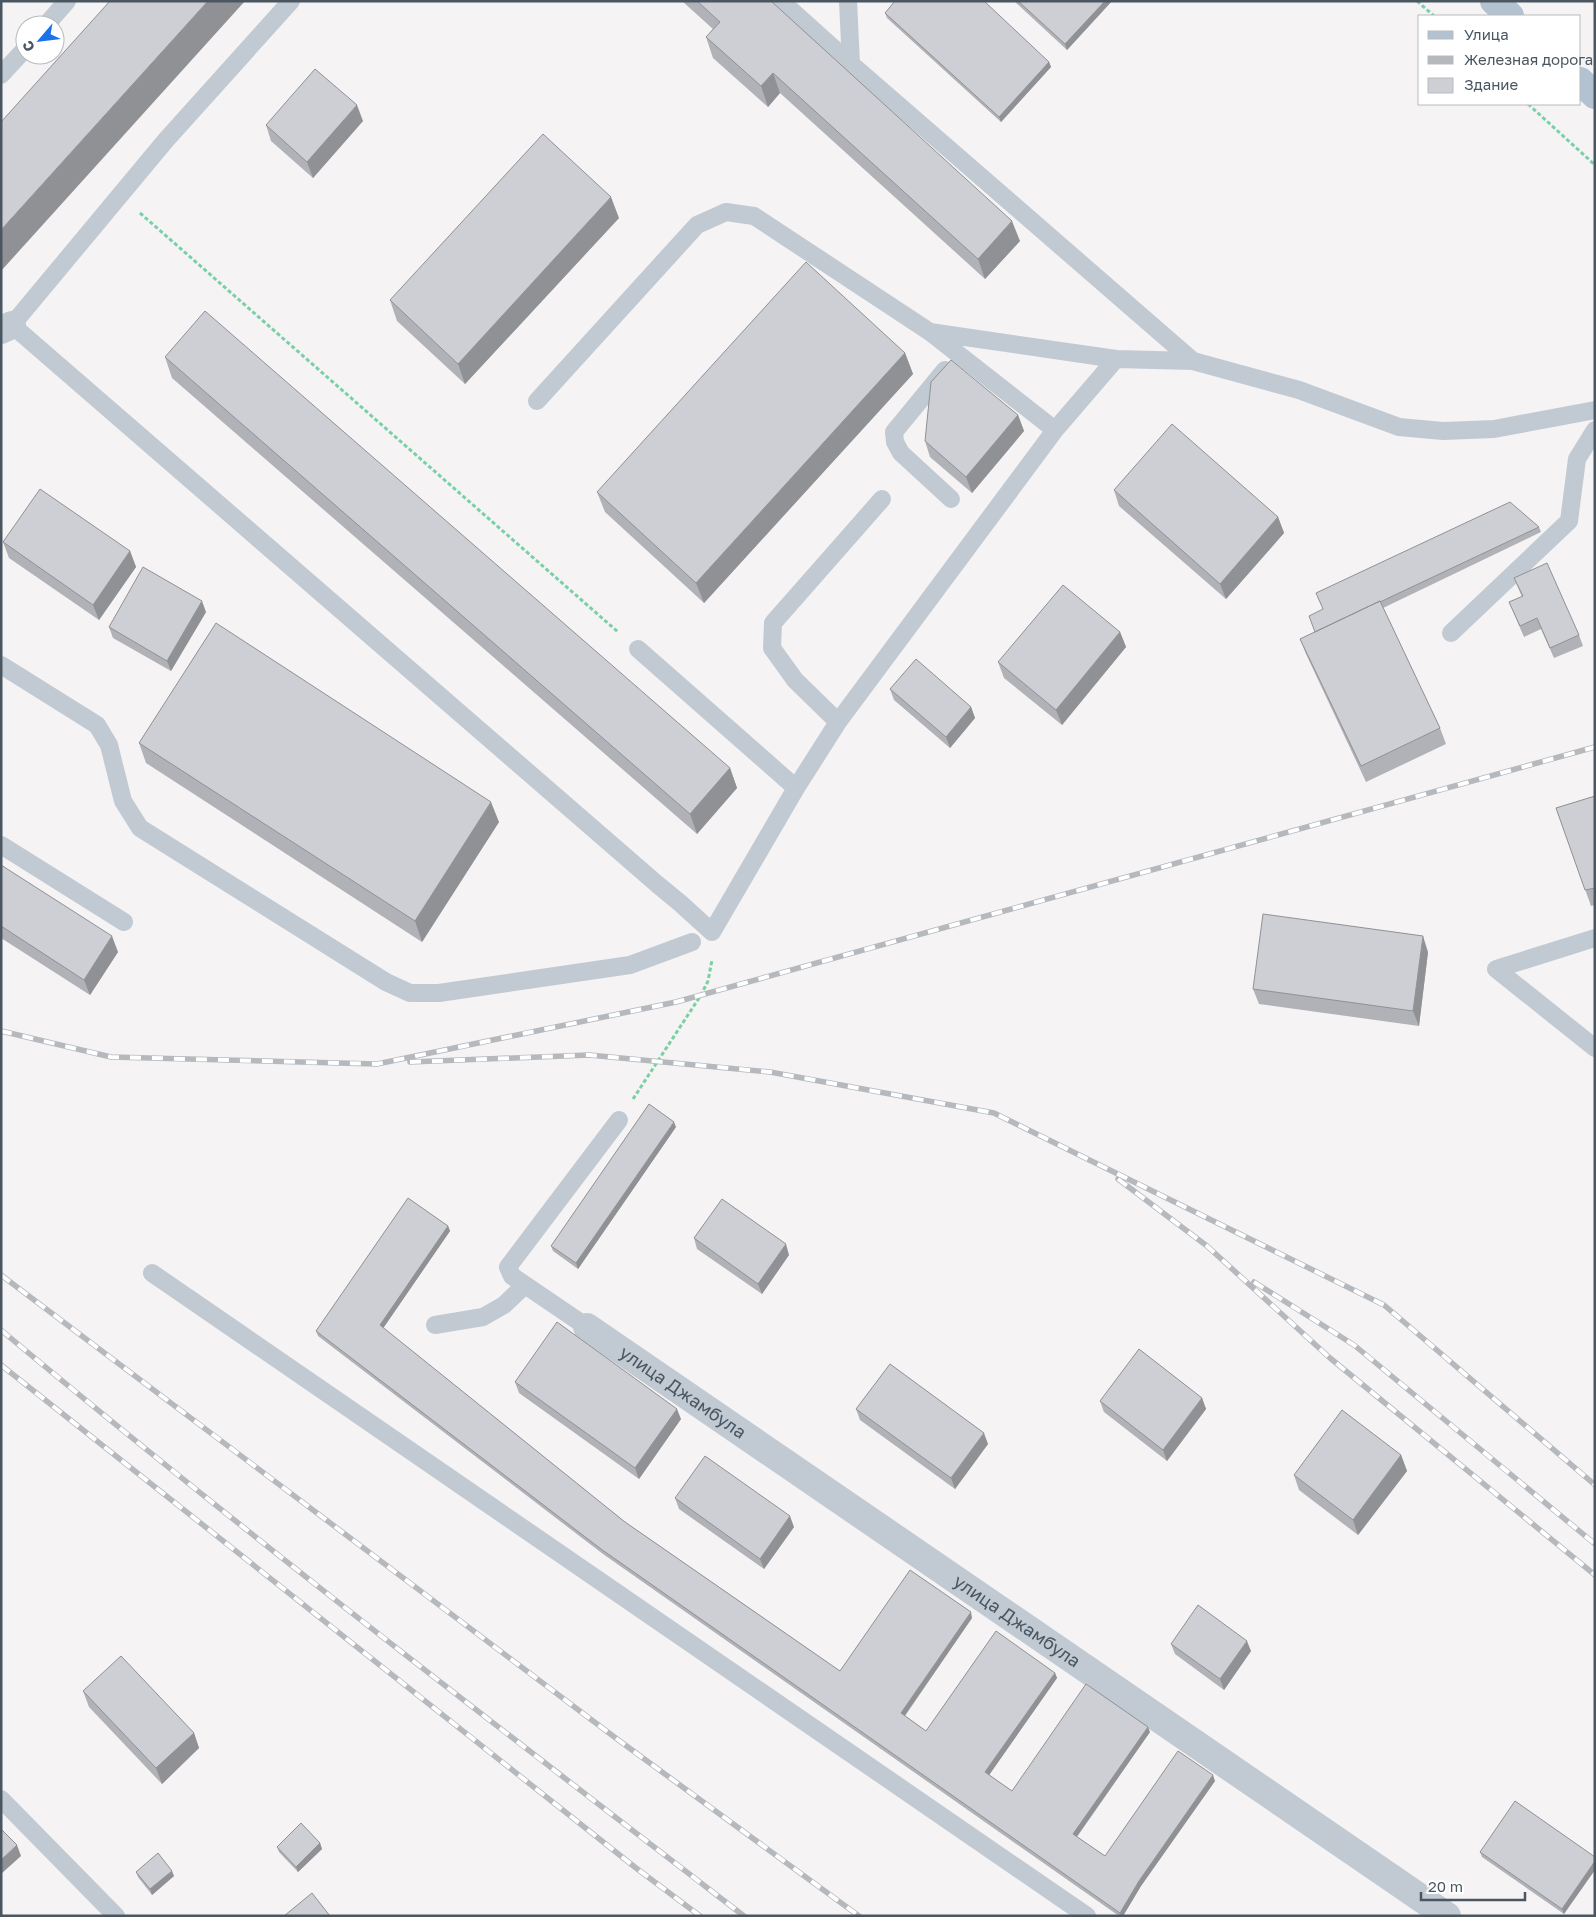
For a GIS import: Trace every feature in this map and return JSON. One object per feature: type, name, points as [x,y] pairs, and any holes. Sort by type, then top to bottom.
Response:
[{"type":"main road","points":[[1494,1],[1509,15]]},
{"type":"main road","points":[[1581,82],[1595,96]]},
{"type":"street","name":"улица Джамбула","points":[[587,1327],[1447,1916]]},
{"type":"lane","points":[[55,15],[67,1]]},
{"type":"lane","points":[[291,1],[166,140],[7,328],[712,932],[796,788],[838,722],[1056,430],[1116,359]]},
{"type":"lane","points":[[781,1],[1193,361]]},
{"type":"lane","points":[[848,1],[851,64]]},
{"type":"lane","points":[[1,76],[15,60]]},
{"type":"lane","points":[[537,401],[697,225],[726,212],[754,216],[930,332],[1056,430]]},
{"type":"lane","points":[[930,332],[1116,359],[1193,361],[1299,390],[1399,427],[1444,431],[1494,429],[1595,410]]},
{"type":"lane","points":[[951,499],[901,453],[895,442],[894,432],[958,354]]},
{"type":"lane","points":[[1451,633],[1569,521],[1577,459],[1595,430]]},
{"type":"lane","points":[[838,722],[795,680],[772,648],[773,623],[882,499]]},
{"type":"lane","points":[[638,648],[796,788]]},
{"type":"lane","points":[[1,665],[97,724],[109,744],[123,801],[140,828],[386,982],[410,993],[439,993],[630,965],[692,942]]},
{"type":"lane","points":[[1,845],[124,922]]},
{"type":"lane","points":[[1595,938],[1496,969],[1595,1048]]},
{"type":"lane","points":[[587,1327],[512,1276],[508,1267],[618,1120]]},
{"type":"lane","points":[[152,1273],[1087,1916]]},
{"type":"lane","points":[[436,1325],[484,1317],[504,1305],[525,1285]]},
{"type":"lane","points":[[1,1800],[116,1916]]},
{"type":"path","points":[[1418,1],[1433,15]]},
{"type":"path","points":[[1529,105],[1595,165]]},
{"type":"path","points":[[120,195],[638,648]]},
{"type":"path","points":[[618,1120],[708,981],[712,964],[712,932]]},
{"type":"building","points":[[110,1],[208,1],[1,230],[1,122],[52,65],[65,65],[65,51]]},
{"type":"building","points":[[697,1],[771,1],[1012,221],[978,259],[773,73],[761,86],[706,37],[720,22]]},
{"type":"building","points":[[895,1],[984,1],[1049,62],[999,117],[885,13]]},
{"type":"building","points":[[1018,1],[1105,1],[1065,44]]},
{"type":"building","points":[[315,69],[357,105],[307,162],[266,125]]},
{"type":"building","points":[[543,134],[611,197],[458,364],[390,300]]},
{"type":"building","points":[[806,262],[905,353],[696,583],[597,492]]},
{"type":"building","points":[[205,311],[730,768],[690,814],[165,357]]},
{"type":"building","points":[[951,360],[1018,415],[966,477],[925,441],[931,382]]},
{"type":"building","points":[[1172,424],[1278,517],[1220,584],[1114,490]]},
{"type":"building","points":[[40,489],[130,551],[93,605],[3,542]]},
{"type":"building","points":[[1510,502],[1539,527],[1315,632],[1309,616],[1323,609],[1316,593]]},
{"type":"building","points":[[1547,563],[1579,635],[1550,648],[1537,618],[1520,626],[1509,602],[1523,596],[1514,578]]},
{"type":"building","points":[[143,567],[202,601],[167,661],[109,627]]},
{"type":"building","points":[[1063,585],[1120,632],[1056,710],[998,662]]},
{"type":"building","points":[[1380,601],[1440,728],[1361,766],[1300,639]]},
{"type":"building","points":[[216,623],[491,802],[415,921],[139,743]]},
{"type":"building","points":[[916,659],[971,707],[946,737],[890,689]]},
{"type":"building","points":[[1595,796],[1595,888],[1585,890],[1556,808]]},
{"type":"building","points":[[1,865],[112,936],[84,980],[1,926]]},
{"type":"building","points":[[1263,914],[1423,936],[1413,1011],[1253,989]]},
{"type":"building","points":[[649,1104],[674,1122],[576,1263],[551,1246]]},
{"type":"building","points":[[408,1198],[448,1226],[380,1325],[625,1522],[840,1671],[910,1570],[971,1612],[901,1713],[926,1731],[996,1631],[1055,1673],[985,1772],[1012,1791],[1086,1684],[1148,1727],[1073,1834],[1105,1856],[1178,1751],[1213,1775],[1139,1881],[1120,1913],[601,1549],[316,1331]]},
{"type":"building","points":[[722,1199],[786,1244],[758,1284],[694,1238]]},
{"type":"building","points":[[557,1322],[677,1409],[635,1468],[515,1382]]},
{"type":"building","points":[[1139,1349],[1202,1398],[1163,1450],[1100,1401]]},
{"type":"building","points":[[890,1364],[984,1433],[951,1478],[856,1409]]},
{"type":"building","points":[[1342,1410],[1401,1455],[1353,1520],[1294,1475]]},
{"type":"building","points":[[705,1456],[790,1516],[760,1559],[675,1498]]},
{"type":"building","points":[[1198,1605],[1247,1641],[1220,1679],[1171,1644]]},
{"type":"building","points":[[121,1656],[194,1733],[156,1768],[83,1691]]},
{"type":"building","points":[[1515,1801],[1595,1857],[1595,1861],[1562,1909],[1480,1852]]},
{"type":"building","points":[[301,1823],[320,1843],[296,1867],[277,1847]]},
{"type":"building","points":[[1,1829],[17,1845],[1,1860]]},
{"type":"building","points":[[158,1853],[172,1871],[150,1889],[136,1872]]},
{"type":"building","points":[[312,1893],[330,1916],[284,1916]]},
{"type":"railway","points":[[1,1031],[111,1057],[377,1064],[676,1002],[1595,747]]},
{"type":"railway","points":[[410,1062],[589,1055],[770,1072],[994,1113],[1384,1305],[1595,1485]]},
{"type":"railway","points":[[1118,1179],[1207,1246],[1330,1358],[1595,1575]]},
{"type":"railway","points":[[1,1275],[617,1739],[859,1916]]},
{"type":"railway","points":[[1254,1282],[1354,1345],[1595,1544]]},
{"type":"railway","points":[[1,1330],[277,1554],[744,1916]]},
{"type":"railway","points":[[1,1365],[636,1868],[700,1916]]}]
